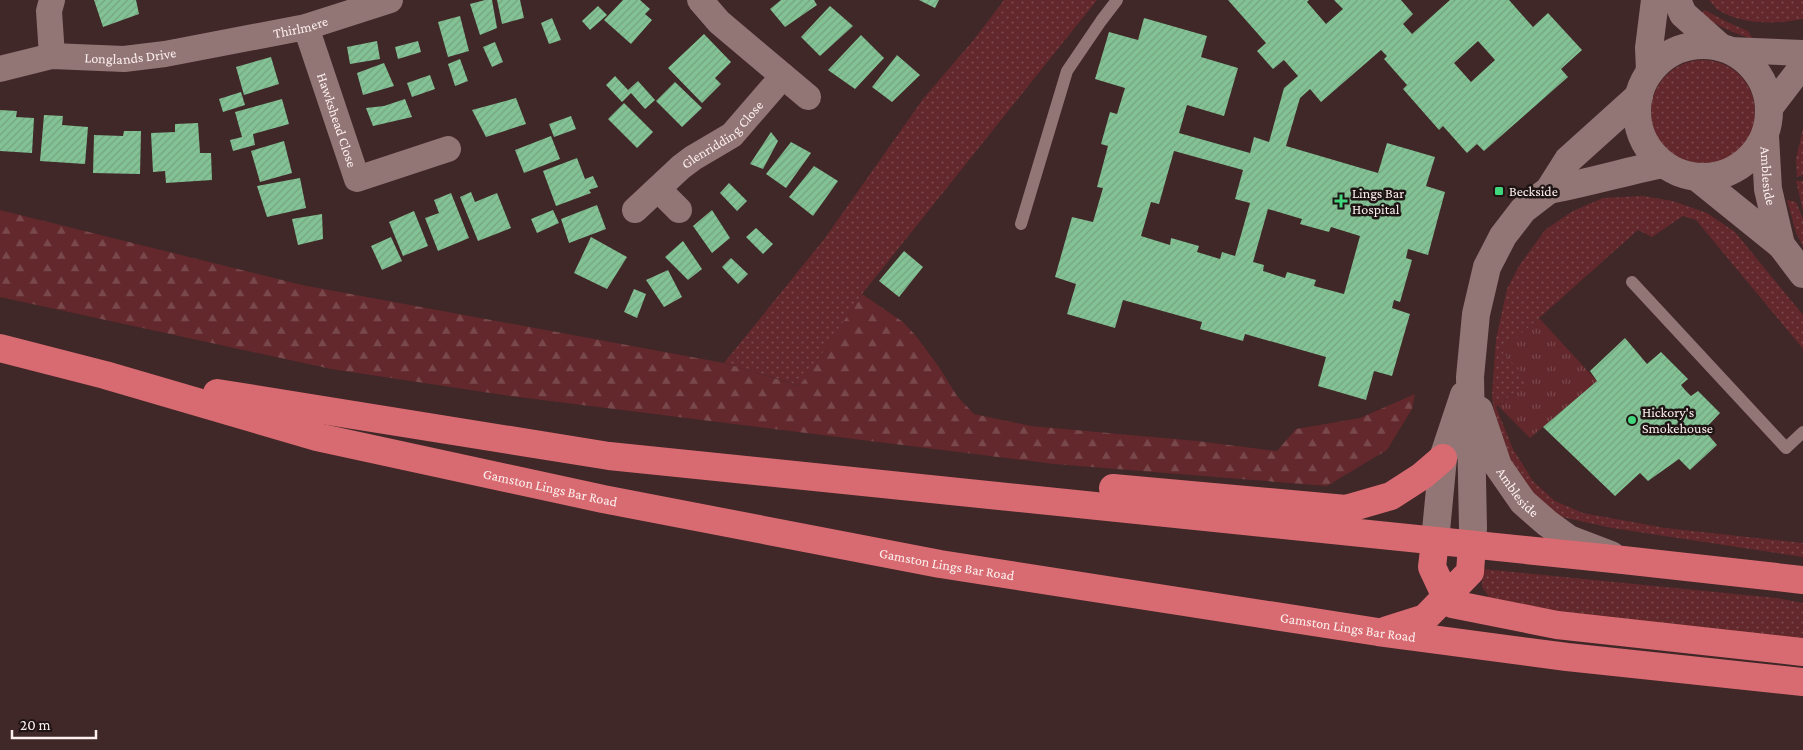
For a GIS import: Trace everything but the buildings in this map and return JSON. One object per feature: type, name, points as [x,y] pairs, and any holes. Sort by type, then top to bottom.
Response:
[{"type":"highway","name":"Gamston Lings Bar Road","points":[[0,348],[105,375],[316,437],[603,499],[940,564],[1378,632],[1567,657],[1803,682]]},
{"type":"highway","name":"Gamston Lings Bar Road","points":[[105,375],[610,456],[952,490],[1803,580]]},
{"type":"highway","points":[[952,490],[1076,485],[1346,509],[1391,496],[1422,476],[1443,458]]},
{"type":"highway","points":[[1435,541],[1432,567],[1446,597],[1452,604],[1557,625],[1803,652]]},
{"type":"highway","points":[[1378,632],[1424,618],[1470,572],[1472,545]]},
{"type":"street","points":[[52,0],[49,11],[52,56]]},
{"type":"street","name":"Thirlmere","points":[[208,45],[306,27],[390,0]]},
{"type":"street","points":[[700,0],[718,22],[808,97]]},
{"type":"street","points":[[1650,71],[1649,48],[1655,0]]},
{"type":"street","points":[[1677,0],[1684,14],[1724,48],[1750,64],[1764,84],[1770,108],[1766,136],[1757,151],[1746,163],[1731,172],[1715,177],[1698,178],[1679,174],[1662,164],[1649,150],[1640,134],[1637,115],[1639,96],[1643,83],[1650,71],[1664,57],[1681,48],[1700,44],[1724,48],[1803,54]]},
{"type":"street","name":"Hawkshead Close","points":[[306,27],[357,179],[448,149]]},
{"type":"street","name":"Longlands Drive","points":[[0,69],[52,56],[124,59],[165,54],[208,45]]},
{"type":"street","points":[[1770,108],[1803,65]]},
{"type":"street","name":"Glenridding Close","points":[[635,210],[693,158],[732,135],[783,76]]},
{"type":"street","name":"Ambleside","points":[[1472,545],[1470,377],[1476,314],[1487,267],[1503,236],[1523,210],[1548,190],[1568,160],[1639,96]]},
{"type":"street","name":"Ambleside","points":[[1766,136],[1768,189],[1781,245]]},
{"type":"street","name":"Ambleside","points":[[1548,190],[1582,184],[1662,164]]},
{"type":"street","name":"Ambleside","points":[[1698,178],[1781,245],[1803,274]]},
{"type":"street","points":[[658,189],[679,210]]},
{"type":"street","name":"Ambleside","points":[[1435,541],[1443,458],[1470,377]]},
{"type":"street","name":"Ambleside","points":[[1470,377],[1484,429],[1498,466],[1523,502],[1569,539],[1624,560]]},
{"type":"lane","points":[[1021,224],[1067,71],[1117,0]]},
{"type":"lane","points":[[1632,282],[1786,448],[1803,432]]},
{"type":"green space","points":[[1004,0],[1097,0],[862,294],[801,386],[724,363],[825,238],[923,99],[976,37]]},
{"type":"green space","points":[[1709,0],[1803,0],[1803,19],[1783,22],[1761,22],[1739,19],[1719,10]]},
{"type":"green space","points":[[1705,10],[1748,31],[1753,39],[1732,32],[1700,14]]},
{"type":"green space","points":[[1703,60],[1723,64],[1732,68],[1740,75],[1747,83],[1751,92],[1755,112],[1751,132],[1747,141],[1740,149],[1732,156],[1723,160],[1703,164],[1683,160],[1674,156],[1666,149],[1659,141],[1655,132],[1651,112],[1655,92],[1659,83],[1666,75],[1674,68],[1683,64]]},
{"type":"green space","points":[[1803,128],[1803,175],[1797,177],[1796,159]]},
{"type":"green space","points":[[1796,181],[1803,181],[1803,211]]},
{"type":"green space","points":[[1643,196],[1673,201],[1707,213],[1735,232],[1803,315],[1803,349],[1696,220],[1683,216],[1652,237],[1638,230],[1502,351],[1527,378],[1525,384],[1496,407],[1513,449],[1533,481],[1555,501],[1583,513],[1665,528],[1803,543],[1803,557],[1612,528],[1562,517],[1540,502],[1518,478],[1498,433],[1492,395],[1496,339],[1507,289],[1519,266],[1545,230],[1573,211],[1603,198]]},
{"type":"green space","points":[[1787,200],[1796,202],[1803,219],[1803,246],[1796,233]]},
{"type":"green space","points":[[0,210],[302,285],[724,363],[800,386],[862,294],[903,322],[939,367],[957,396],[974,414],[1031,426],[1197,441],[1277,451],[1296,429],[1360,418],[1415,394],[1412,409],[1387,450],[1327,486],[1054,464],[510,396],[331,369],[0,297]]},
{"type":"green space","points":[[1539,318],[1597,381],[1530,438],[1498,406],[1524,384],[1527,379],[1502,351]]},
{"type":"green space","points":[[1483,569],[1776,598],[1803,603],[1803,642],[1549,614],[1491,600],[1482,587]]},
{"type":"place","name":"Beckside","points":[[1499,191]]},
{"type":"place","name":"Lings Bar Hospital","points":[[1341,201]]},
{"type":"place","name":"Hickory's Smokehouse","points":[[1632,420]]}]
